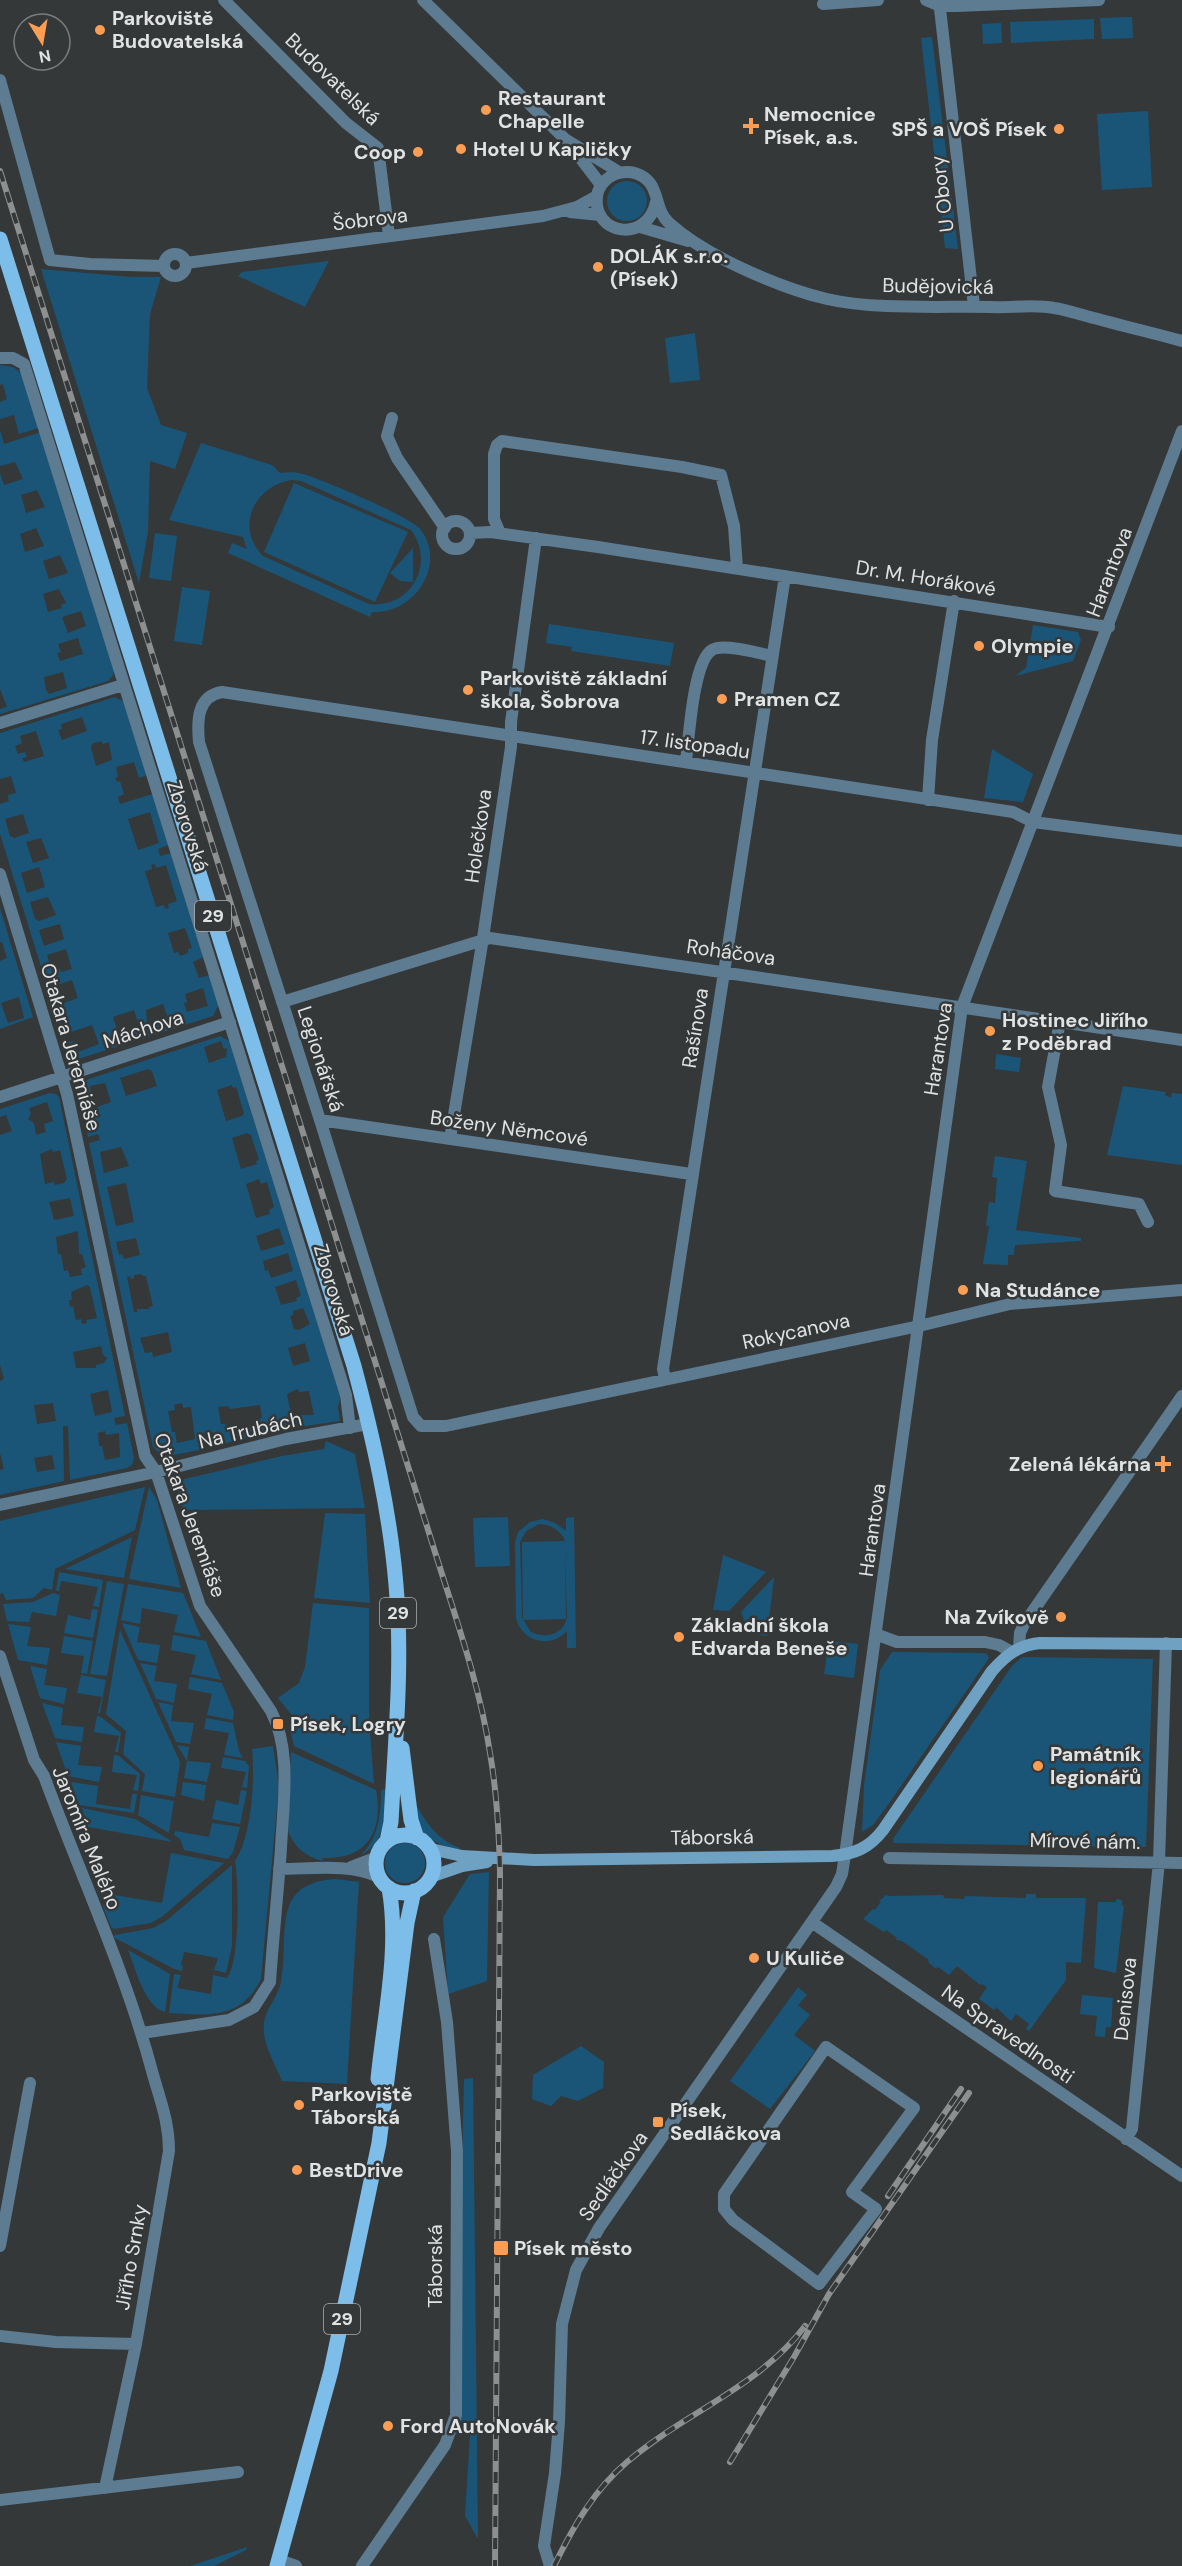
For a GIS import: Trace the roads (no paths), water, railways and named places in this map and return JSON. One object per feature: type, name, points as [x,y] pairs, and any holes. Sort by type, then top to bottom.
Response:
[{"type":"main road","name":"29","points":[[1,246],[354,1366],[387,1518],[396,1585],[397,1697],[391,1822],[387,1841],[377,1857],[393,1910],[393,1935],[371,2145],[372,2168]]},
{"type":"main road","points":[[845,1855],[858,1852],[878,1837],[992,1671],[1015,1650],[1040,1643],[1182,1644]]},
{"type":"main road","name":"29","points":[[397,1697],[411,1820],[417,1838]]},
{"type":"main road","points":[[384,1883],[404,1892],[414,1891],[424,1885],[430,1877],[433,1865],[431,1849],[417,1838],[406,1835],[396,1836],[387,1841]]},
{"type":"main road","name":"Táborská","points":[[431,1849],[449,1854],[507,1859],[845,1855]]},
{"type":"main road","name":"Táborská","points":[[430,1877],[462,1866],[507,1859]]},
{"type":"main road","name":"29","points":[[278,2563],[331,2371],[379,2143],[405,1935],[414,1891]]},
{"type":"street","name":"Budovatelská","points":[[224,0],[346,123],[378,148],[389,236]]},
{"type":"street","name":"Budějovická","points":[[423,0],[565,139],[599,190],[600,215],[612,226],[621,230],[640,227],[700,245]]},
{"type":"street","points":[[823,4],[878,0]]},
{"type":"street","points":[[926,0],[939,3],[1099,0]]},
{"type":"street","name":"U Obory","points":[[939,3],[974,306]]},
{"type":"street","name":"Šobrova","points":[[0,80],[50,260],[90,264],[164,266],[167,257],[173,254],[180,254],[186,263],[559,212],[587,203],[599,190]]},
{"type":"street","name":"Budějovická","points":[[565,139],[619,172],[630,171],[640,175],[649,182],[661,214],[669,223],[700,245],[747,271],[781,286],[829,299],[862,303],[1054,307],[1182,341]]},
{"type":"street","points":[[599,190],[606,179],[619,172]]},
{"type":"street","points":[[640,227],[654,212],[656,202]]},
{"type":"street","name":"Šobrova","points":[[559,212],[600,215]]},
{"type":"street","name":"Zborovská","points":[[0,358],[13,358],[24,364],[346,1395],[350,1428]]},
{"type":"street","points":[[392,418],[387,436],[397,458],[445,528],[443,540],[453,549],[465,546],[471,533]]},
{"type":"street","name":"Harantova","points":[[878,1635],[962,1007],[1182,431]]},
{"type":"street","points":[[500,533],[494,519],[494,465],[497,445],[502,441],[662,464],[721,475],[734,526],[737,568]]},
{"type":"street","name":"Dr. M. Horákové","points":[[445,528],[457,521],[466,525],[471,533],[478,531],[536,538],[954,601],[1109,627]]},
{"type":"street","name":"Holečkova","points":[[450,1139],[483,938],[536,538]]},
{"type":"street","name":"Rašínova","points":[[665,1379],[663,1369],[691,1174],[785,576]]},
{"type":"street","points":[[928,800],[932,740],[954,601]]},
{"type":"street","points":[[686,761],[695,681],[705,658],[712,650],[722,648],[772,656]]},
{"type":"street","points":[[0,723],[123,685]]},
{"type":"street","name":"17. listopadu","points":[[204,701],[208,696],[222,692],[1013,812],[1033,822],[1182,841]]},
{"type":"street","name":"Legionářská","points":[[204,701],[199,711],[197,725],[199,742],[413,1417],[421,1426]]},
{"type":"street","name":"Otakara Jeremiáše","points":[[0,874],[62,1076],[145,1456],[156,1472],[200,1606],[278,1724],[282,1743],[284,1794],[270,1982],[254,2007],[229,2020],[142,2033]]},
{"type":"street","name":"Roháčova","points":[[282,1002],[483,938],[724,971],[1182,1040]]},
{"type":"street","points":[[1060,1021],[1048,1087],[1062,1145],[1055,1191],[1139,1204],[1148,1222]]},
{"type":"street","name":"Máchova","points":[[0,1097],[230,1022]]},
{"type":"street","name":"Boženy Němcové","points":[[320,1120],[691,1174]]},
{"type":"street","name":"Rokycanova","points":[[421,1426],[436,1428],[919,1326],[1010,1304],[1182,1290]]},
{"type":"street","points":[[845,1855],[878,1635],[892,1641],[990,1643],[1015,1650],[1024,1624],[1182,1396]]},
{"type":"street","name":"Na Trubách","points":[[0,1505],[156,1472],[286,1439],[368,1424]]},
{"type":"street","name":"Mírové nám.","points":[[889,1858],[1159,1862],[1166,1643]]},
{"type":"street","name":"Jaromíra Malého","points":[[0,1656],[34,1760],[44,1776],[78,1868],[109,1941],[142,2033]]},
{"type":"street","name":"Sedláčkova","points":[[550,2566],[544,2546],[555,2473],[559,2422],[561,2324],[576,2270],[599,2228],[789,1952],[813,1923],[840,1881],[845,1855]]},
{"type":"street","points":[[347,1869],[377,1857]]},
{"type":"street","points":[[1159,1862],[1182,1863]]},
{"type":"street","name":"Denisova","points":[[1126,2139],[1132,2129],[1159,1862]]},
{"type":"street","points":[[279,1869],[365,1871],[384,1883]]},
{"type":"street","name":"Na Spravedlnosti","points":[[813,1923],[1126,2139],[1182,2175]]},
{"type":"street","name":"Táborská","points":[[362,2566],[445,2445],[456,2415],[457,2151],[447,2022],[434,1939]]},
{"type":"street","name":"Jiřího Srnky","points":[[105,2488],[136,2344],[169,2151],[169,2128],[142,2033]]},
{"type":"street","points":[[826,2047],[914,2108],[852,2192],[876,2209],[819,2284],[733,2220],[724,2209],[724,2194],[826,2047]]},
{"type":"street","points":[[0,2246],[30,2083]]},
{"type":"street","points":[[0,2336],[80,2344],[136,2344]]},
{"type":"street","points":[[0,2500],[238,2472]]},
{"type":"street","points":[[278,2563],[297,2566]]},
{"type":"railway","points":[[0,171],[456,1617],[485,1726],[496,1798],[500,1872],[495,2566]]},
{"type":"railway","points":[[888,2196],[961,2089]]},
{"type":"railway","points":[[730,2462],[794,2357],[829,2294],[969,2093]]},
{"type":"railway","points":[[554,2566],[585,2510],[615,2473],[649,2445],[766,2366],[805,2326]]},
{"type":"place","name":"Parkoviště Budovatelská","points":[[100,30]]},
{"type":"place","name":"Restaurant Chapelle","points":[[486,110]]},
{"type":"place","name":"Nemocnice Písek, a.s.","points":[[751,126]]},
{"type":"place","name":"SPŠ a VOŠ Písek","points":[[1059,129]]},
{"type":"place","name":"Hotel U Kapličky","points":[[461,149]]},
{"type":"place","name":"Coop","points":[[418,152]]},
{"type":"place","name":"DOLÁK s.r.o. (Písek)","points":[[598,267]]},
{"type":"place","name":"Olympie","points":[[979,646]]},
{"type":"place","name":"Parkoviště základní škola, Šobrova","points":[[468,690]]},
{"type":"place","name":"Pramen CZ","points":[[722,699]]},
{"type":"place","name":"Hostinec Jiřího z Poděbrad","points":[[990,1031]]},
{"type":"place","name":"Na Studánce","points":[[963,1290]]},
{"type":"place","name":"Zelená lékárna","points":[[1163,1464]]},
{"type":"place","name":"Na Zvíkově","points":[[1061,1617]]},
{"type":"place","name":"Základní škola Edvarda Beneše","points":[[679,1637]]},
{"type":"place","name":"Písek, Logry","points":[[278,1724]]},
{"type":"place","name":"Památník legionářů","points":[[1038,1766]]},
{"type":"place","name":"U Kuliče","points":[[754,1958]]},
{"type":"place","name":"Parkoviště Táborská","points":[[299,2105]]},
{"type":"place","name":"Písek, Sedláčkova","points":[[658,2122]]},
{"type":"place","name":"BestDrive","points":[[297,2170]]},
{"type":"place","name":"Písek město","points":[[501,2248]]},
{"type":"place","name":"Ford AutoNovák","points":[[388,2426]]}]
